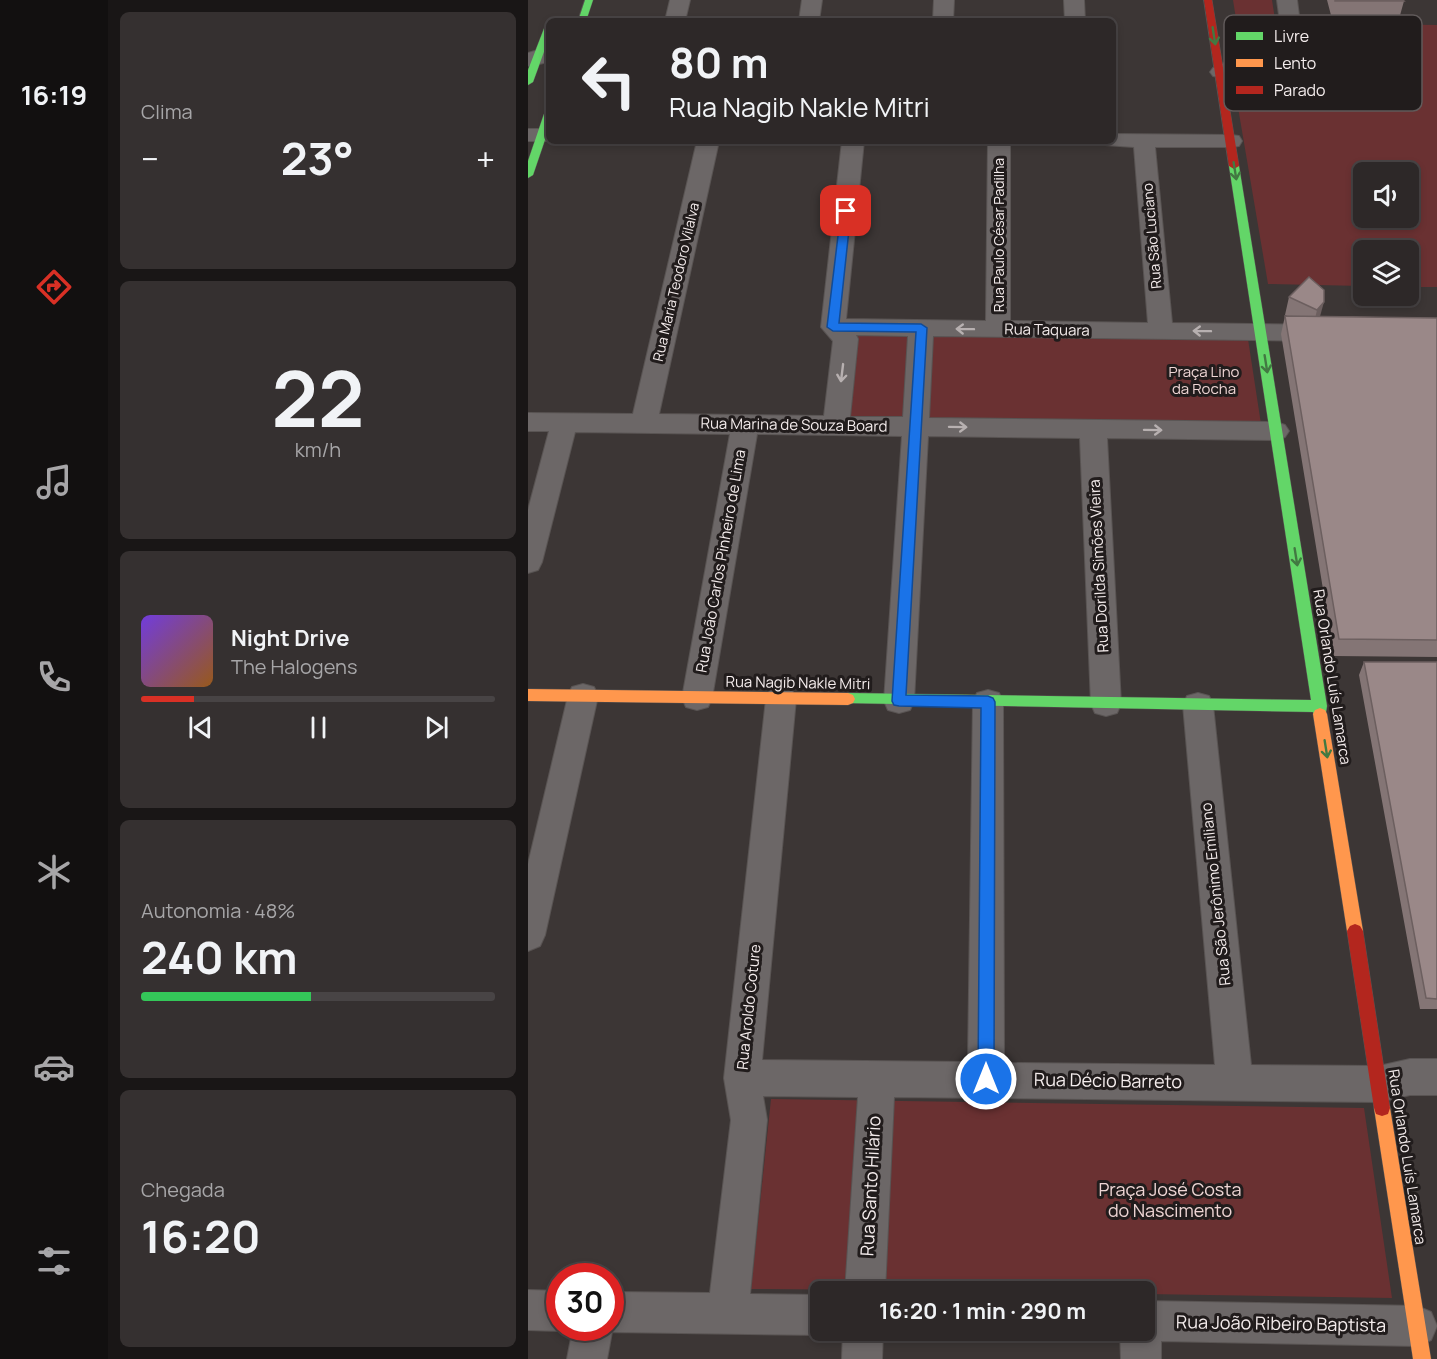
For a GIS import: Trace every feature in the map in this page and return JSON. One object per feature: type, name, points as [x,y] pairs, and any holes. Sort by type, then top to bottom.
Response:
[{"type":"street","points":[[583,18],[589,0]]},
{"type":"street","points":[[676,18],[680,0]]},
{"type":"street","points":[[809,18],[812,0]]},
{"type":"street","points":[[943,18],[944,0]]},
{"type":"street","points":[[1074,0],[1075,18]]},
{"type":"street","name":"Rua Orlando Luís Lamarca","points":[[1208,0],[1224,97]]},
{"type":"street","points":[[1287,0],[1289,15]]},
{"type":"street","points":[[528,82],[546,35]]},
{"type":"street","points":[[1220,72],[1224,70]]},
{"type":"street","name":"Rua Orlando Luís Lamarca","points":[[1226,111],[1419,1343]]},
{"type":"street","points":[[528,175],[542,130]]},
{"type":"street","points":[[1116,140],[1231,141]]},
{"type":"street","name":"Rua São Luciano","points":[[1144,141],[1161,331]]},
{"type":"street","name":"Rua Maria Teodoro Vilalva","points":[[644,423],[707,144]]},
{"type":"street","points":[[836,426],[846,339],[833,327],[854,144]]},
{"type":"street","name":"Rua Paulo César Padilha","points":[[999,144],[999,329]]},
{"type":"street","name":"Rua Taquara","points":[[833,327],[1340,333]]},
{"type":"street","points":[[899,701],[921,328]]},
{"type":"street","name":"Rua Marina de Souza Board","points":[[528,422],[1276,431]]},
{"type":"street","points":[[528,562],[565,422]]},
{"type":"street","name":"Rua João Carlos Pinheiro de Lima","points":[[697,698],[746,425]]},
{"type":"street","name":"Rua Dorilda Simões Vieira","points":[[1093,429],[1106,704]]},
{"type":"street","name":"Rua Nagib Nakle Mitri","points":[[528,696],[1320,706]]},
{"type":"street","points":[[528,935],[583,696]]},
{"type":"street","name":"Rua Aroldo Coture","points":[[728,1314],[749,1119],[742,1078],[781,699]]},
{"type":"street","points":[[986,1079],[988,702]]},
{"type":"street","name":"Rua São Jerônimo Emiliano","points":[[1198,705],[1235,1082]]},
{"type":"street","name":"Rua Décio Barreto","points":[[742,1078],[1379,1084],[1410,1077],[1437,1077]]},
{"type":"street","name":"Rua Santo Hilário","points":[[866,1281],[877,1080]]},
{"type":"street","points":[[528,1310],[546,1311]]},
{"type":"street","points":[[624,1312],[810,1315]]},
{"type":"street","name":"Rua João Ribeiro Baptista","points":[[1155,1323],[1419,1343]]},
{"type":"street","points":[[587,1359],[590,1341]]},
{"type":"street","points":[[862,1359],[863,1341]]},
{"type":"street","points":[[1140,1341],[1141,1359]]},
{"type":"green space","points":[[1233,0],[1272,0],[1274,15],[1235,15]]},
{"type":"green space","points":[[1422,25],[1437,25],[1437,287],[1419,287],[1419,240],[1353,240],[1353,286],[1268,284],[1239,111],[1422,111]]},
{"type":"green space","name":"Praça Lino da Rocha","points":[[858,335],[1248,339],[1261,424],[849,419]]},
{"type":"green space","name":"Praça José Costa do Nascimento","points":[[771,1099],[1364,1108],[1392,1298],[1155,1294],[1155,1281],[810,1281],[810,1289],[751,1289]]},
{"type":"building","points":[[1403,0],[1404,1],[1335,1]]},
{"type":"building","points":[[1309,277],[1324,290],[1324,302],[1317,310],[1289,297]]},
{"type":"building","points":[[1285,316],[1437,318],[1437,640],[1339,639]]},
{"type":"building","points":[[1364,662],[1437,662],[1437,999],[1426,998]]},
{"type":"traffic: fast","points":[[583,18],[589,0]]},
{"type":"traffic: fast","points":[[528,82],[546,34]]},
{"type":"traffic: fast","points":[[528,175],[546,123]]},
{"type":"traffic: fast","points":[[1234,166],[1320,714]]},
{"type":"traffic: fast","points":[[848,699],[1320,706]]},
{"type":"traffic: slow","points":[[528,695],[848,699]]},
{"type":"traffic: slow","points":[[1320,714],[1355,931]]},
{"type":"traffic: slow","points":[[1382,1108],[1422,1359]]},
{"type":"traffic: jam","points":[[1208,0],[1224,102]]},
{"type":"traffic: jam","points":[[1225,111],[1234,166]]},
{"type":"traffic: jam","points":[[1355,931],[1382,1108]]},
{"type":"route","points":[[846,211],[833,327],[921,328],[899,701],[988,702],[986,1079]]}]
